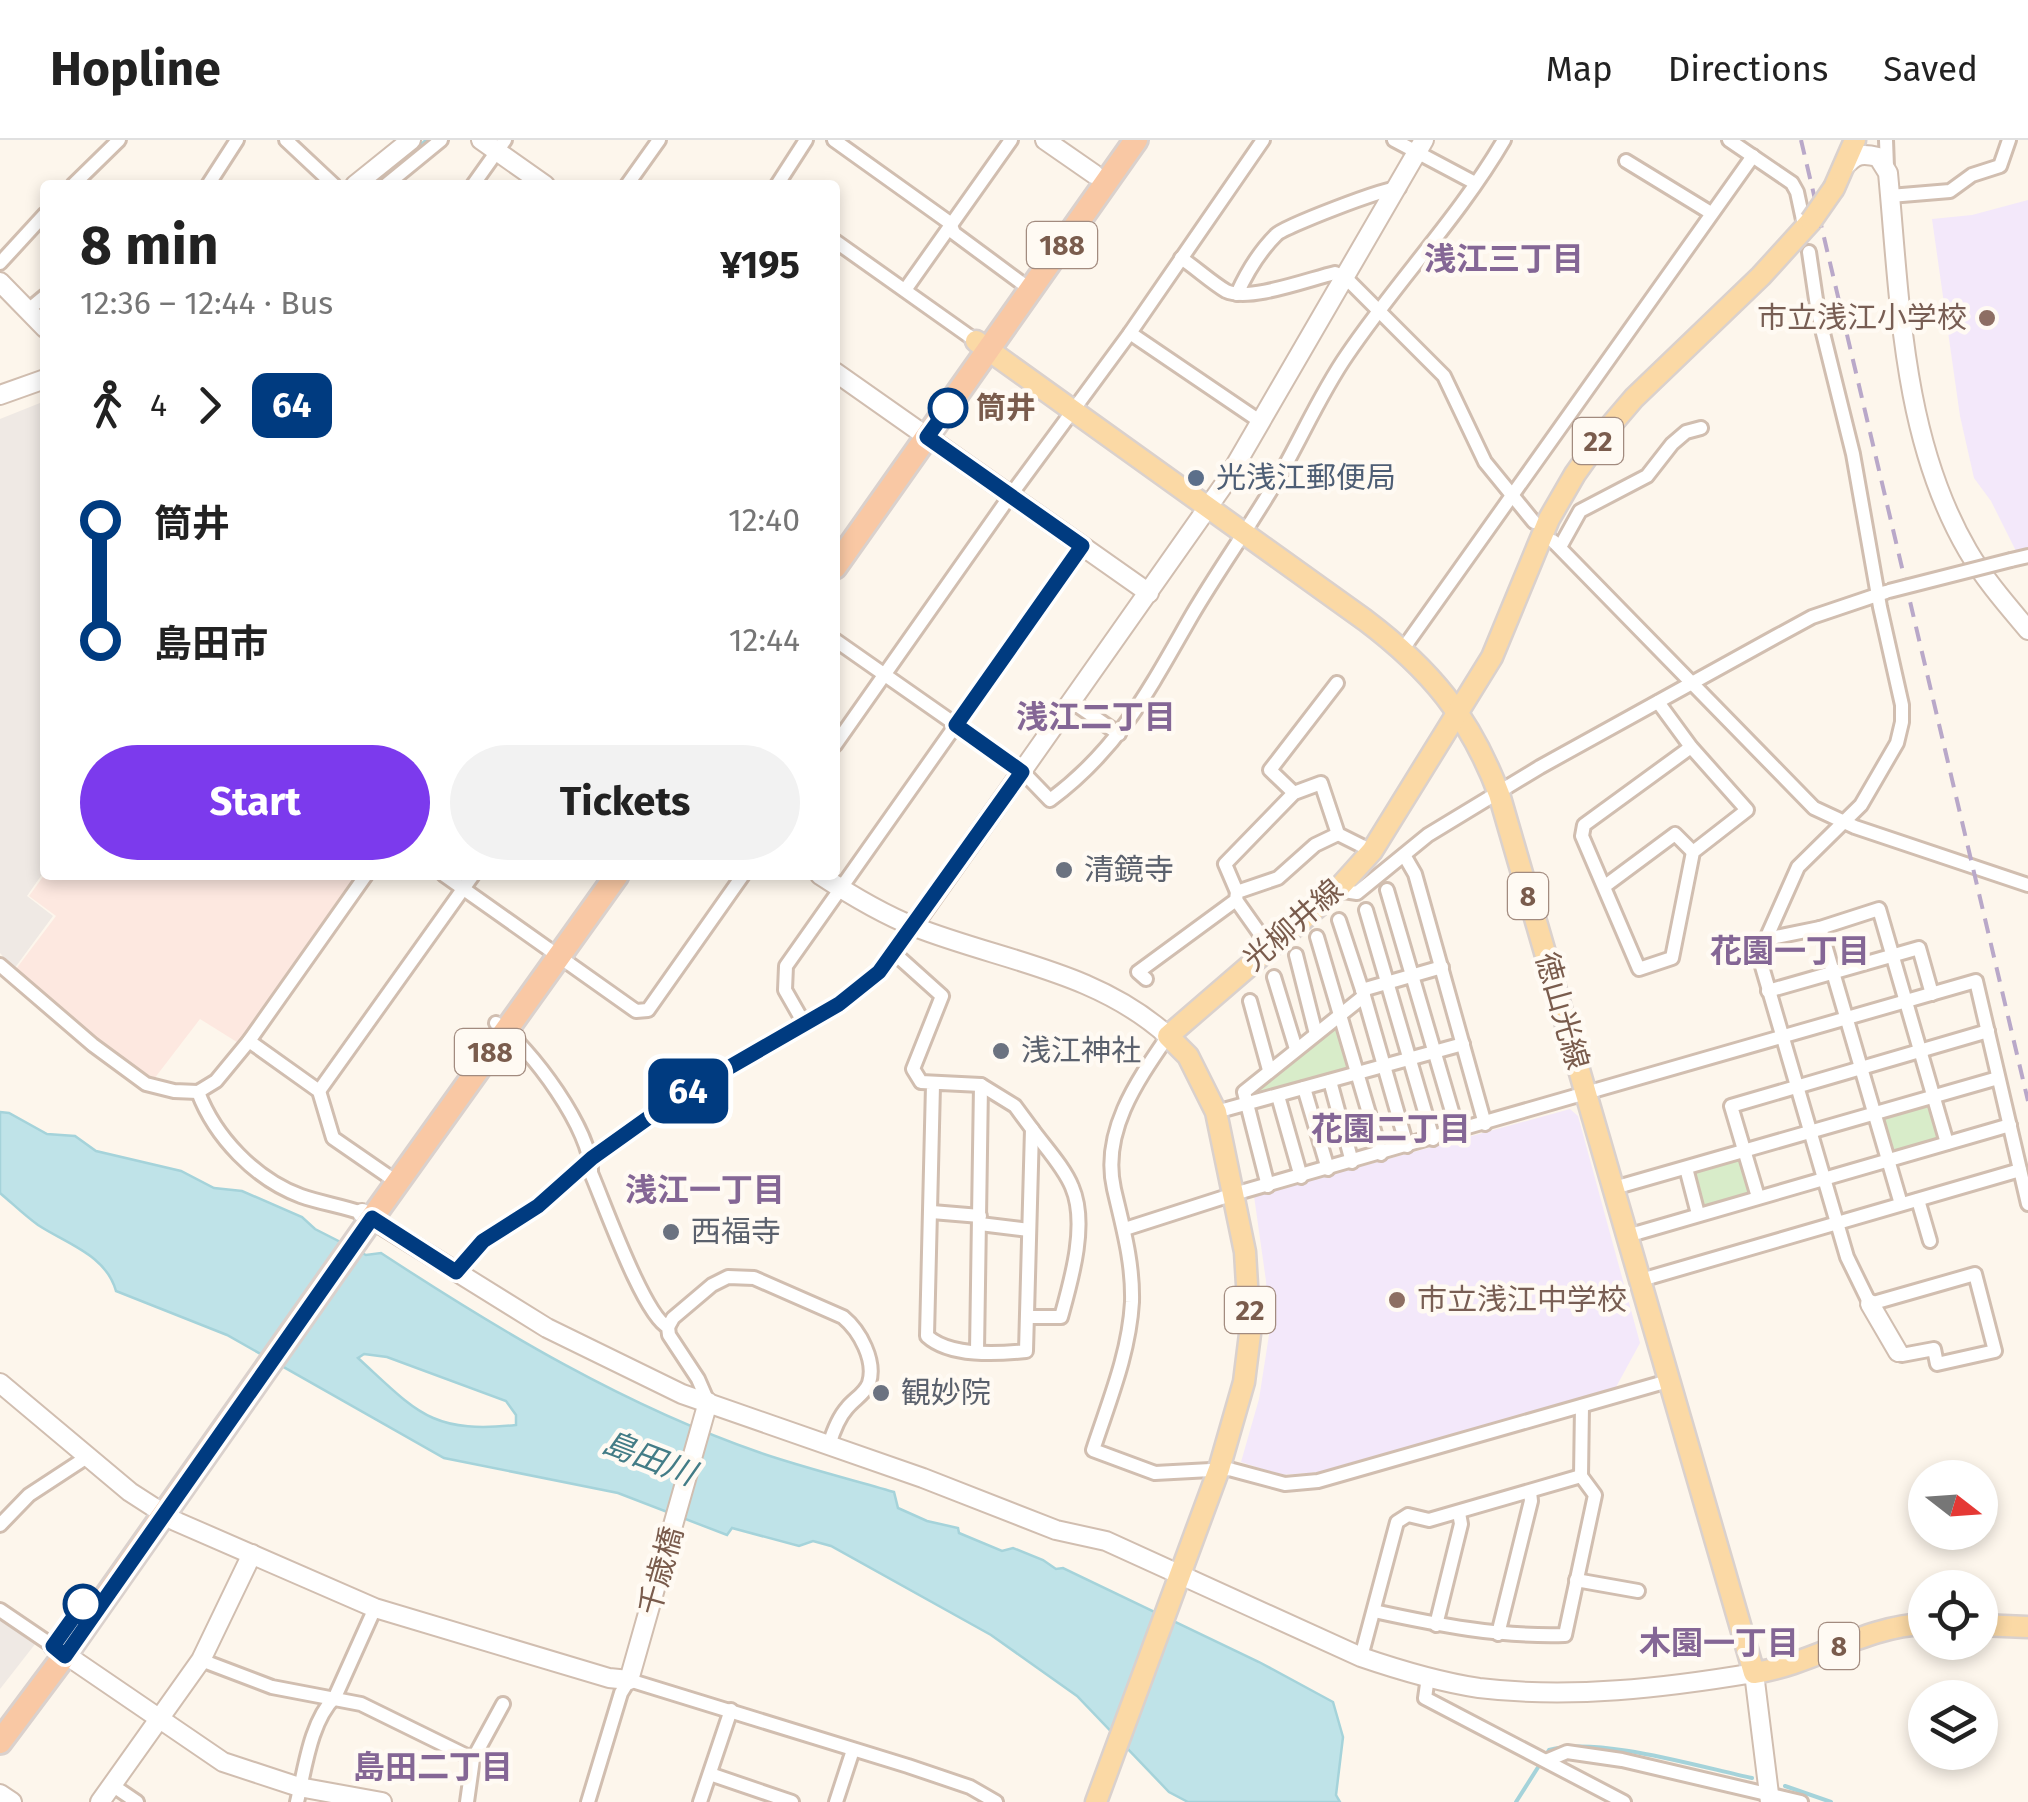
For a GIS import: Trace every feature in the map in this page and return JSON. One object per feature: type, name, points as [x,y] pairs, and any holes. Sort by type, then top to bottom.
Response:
[{"type":"highway","name":"188","points":[[1100,178],[1118,140]]},
{"type":"highway","name":"188","points":[[840,559],[921,433],[1100,178],[1136,140]]},
{"type":"highway","name":"188","points":[[840,536],[921,433]]},
{"type":"highway","name":"188","points":[[0,1742],[59,1651],[553,952],[596,880]]},
{"type":"highway","name":"188","points":[[553,952],[614,880]]},
{"type":"highway","name":"188","points":[[363,1221],[388,1176],[501,1027]]},
{"type":"highway","name":"188","points":[[0,1718],[59,1651]]},
{"type":"main road","name":"光柳井線","points":[[1168,1036],[1337,890],[1372,851],[1492,656],[1548,519],[1604,432],[1634,398],[1762,276],[1834,188],[1855,140]]},
{"type":"main road","name":"徳山光線","points":[[982,346],[1403,649],[1439,685],[1486,759],[1500,794],[1754,1673]]},
{"type":"main road","name":"22","points":[[1096,1802],[1219,1469],[1244,1382],[1250,1334],[1248,1272],[1216,1112],[1188,1056],[1168,1036]]},
{"type":"main road","name":"8","points":[[1754,1673],[1800,1663],[1877,1630],[1908,1626]]},
{"type":"main road","points":[[1998,1626],[2028,1627]]},
{"type":"street","points":[[78,180],[120,140]]},
{"type":"street","points":[[211,180],[237,140]]},
{"type":"street","points":[[286,140],[329,180]]},
{"type":"street","points":[[360,180],[410,140]]},
{"type":"street","points":[[392,180],[440,140]]},
{"type":"street","points":[[631,180],[659,140]]},
{"type":"street","points":[[780,180],[806,140]]},
{"type":"street","points":[[834,140],[950,223],[954,233],[1025,286]]},
{"type":"street","points":[[905,290],[1010,140]]},
{"type":"street","points":[[1045,140],[1100,178]]},
{"type":"street","points":[[840,738],[1263,140]]},
{"type":"street","points":[[1394,140],[1422,147],[1475,183]]},
{"type":"street","points":[[840,644],[1022,772],[1050,800],[1076,780],[1118,734],[1154,684],[1242,532],[1280,476],[1347,355],[1504,140]]},
{"type":"street","points":[[1730,140],[1792,183],[1807,220]]},
{"type":"street","points":[[1886,140],[1916,417],[1938,488],[1967,550],[1995,592],[2028,630]]},
{"type":"street","points":[[1890,196],[1950,191],[1972,175],[2000,166],[2009,140]]},
{"type":"street","points":[[476,180],[494,144],[534,180]]},
{"type":"street","points":[[456,1272],[483,1241],[538,1206],[592,1158],[676,1098],[804,1026],[879,972],[1208,509],[1422,147]]},
{"type":"street","points":[[1845,166],[1864,154],[1878,157],[1888,173]]},
{"type":"street","points":[[1403,649],[1753,156]]},
{"type":"street","points":[[1626,160],[1711,212]]},
{"type":"street","points":[[1237,294],[1278,231],[1372,193],[1399,188]]},
{"type":"street","points":[[0,263],[40,219]]},
{"type":"street","points":[[840,245],[982,346]]},
{"type":"street","points":[[1809,252],[1818,312],[1884,592],[1902,722],[1897,744],[1862,805],[1798,868],[1766,939],[1760,963],[1848,1257],[1870,1304],[1898,1352],[1902,1355],[1934,1349],[1938,1364],[1994,1351],[1976,1274],[1870,1304]]},
{"type":"street","points":[[1182,258],[1237,294],[1334,273],[1346,278],[1444,376],[1486,462],[1534,522]]},
{"type":"street","points":[[0,282],[40,323]]},
{"type":"street","points":[[27,311],[40,300]]},
{"type":"street","points":[[1130,333],[1260,422]]},
{"type":"street","points":[[840,376],[1149,593]]},
{"type":"street","points":[[0,395],[40,380]]},
{"type":"street","points":[[1701,428],[1686,432],[1672,444],[1647,476],[1580,511],[1556,544],[1814,808],[1846,823],[2028,885]]},
{"type":"street","points":[[804,1026],[785,990],[784,972],[839,888],[1082,546]]},
{"type":"street","points":[[1337,890],[1357,893],[1428,835],[1812,617],[1884,592],[2028,556]]},
{"type":"street","points":[[1294,793],[1270,770],[1337,683]]},
{"type":"street","points":[[1071,700],[1118,734]]},
{"type":"street","points":[[1658,702],[1748,810],[1693,852],[1672,958],[1640,969],[1582,836],[1584,825],[1691,746]]},
{"type":"street","points":[[1270,948],[1236,896],[1225,864],[1294,793],[1321,783],[1338,834],[1372,851]]},
{"type":"street","points":[[1146,979],[1138,972],[1236,896],[1278,878],[1315,845],[1338,834]]},
{"type":"street","points":[[1605,886],[1675,834],[1693,852]]},
{"type":"street","points":[[1404,855],[1415,874],[1485,1124]]},
{"type":"street","points":[[0,966],[92,1045],[146,1084],[198,1092],[216,1081],[248,1041],[362,880]]},
{"type":"street","points":[[452,880],[636,1011],[648,1010],[740,880]]},
{"type":"street","points":[[319,1091],[470,880]]},
{"type":"street","points":[[827,880],[913,926],[1072,977],[1142,1012],[1168,1036],[1130,1092],[1111,1162],[1113,1187],[1126,1229],[1130,1330],[1094,1450],[1156,1474],[1229,1469],[1284,1484],[1318,1480],[1668,1381]]},
{"type":"street","points":[[1387,890],[1458,1132]]},
{"type":"street","points":[[1766,939],[1820,928],[1879,909],[1948,1143]]},
{"type":"street","points":[[1366,910],[1433,1139]]},
{"type":"street","points":[[1339,920],[1407,1146]]},
{"type":"street","points":[[1820,928],[1901,1204]]},
{"type":"street","points":[[1317,937],[1381,1154]]},
{"type":"street","points":[[1768,991],[1919,948],[1932,994]]},
{"type":"street","points":[[894,952],[942,996],[914,1069],[922,1082],[981,1085],[1015,1106],[1072,1186],[1078,1210],[1074,1270],[1061,1317],[1027,1317]]},
{"type":"street","points":[[1296,955],[1316,1034]]},
{"type":"street","points":[[1268,1186],[1244,1092],[1363,993],[1442,967]]},
{"type":"street","points":[[1274,976],[1296,1050]]},
{"type":"street","points":[[1126,1229],[1234,1194],[1976,981],[2028,1204]]},
{"type":"street","points":[[1250,1000],[1269,1070]]},
{"type":"street","points":[[501,1027],[517,1039],[569,1110],[592,1158],[591,1173],[647,1303],[660,1324],[668,1327]]},
{"type":"street","points":[[1758,1197],[1731,1106],[1988,1030]]},
{"type":"street","points":[[248,1041],[319,1091],[333,1138],[388,1176]]},
{"type":"street","points":[[1216,1112],[1463,1044]]},
{"type":"street","points":[[1614,1188],[1998,1078]]},
{"type":"street","points":[[1330,1081],[1352,1162]]},
{"type":"street","points":[[934,1084],[927,1336],[930,1340],[952,1348],[1001,1354],[1026,1351],[1032,1129]]},
{"type":"street","points":[[977,1351],[981,1085]]},
{"type":"street","points":[[1304,1088],[1328,1169]]},
{"type":"street","points":[[198,1092],[228,1144],[281,1186],[363,1221],[547,1328],[707,1409],[829,1444],[1056,1530],[1106,1540],[1178,1582],[1360,1657],[1428,1678],[1480,1688],[1546,1691],[1631,1689],[1754,1673],[1770,1797]]},
{"type":"street","points":[[1278,1096],[1300,1177]]},
{"type":"street","points":[[1627,1236],[2010,1125]]},
{"type":"street","points":[[1686,1168],[1698,1214]]},
{"type":"street","points":[[1641,1280],[2020,1170]]},
{"type":"street","points":[[1918,1200],[1930,1241]]},
{"type":"street","points":[[932,1212],[1029,1230]]},
{"type":"street","points":[[707,1409],[698,1379],[669,1335],[668,1327],[673,1318],[728,1276],[754,1278],[844,1318],[852,1324],[868,1354],[870,1375],[864,1392],[846,1408],[829,1444]]},
{"type":"street","points":[[0,1383],[88,1458],[162,1505],[252,1554],[375,1608],[593,1673],[630,1674],[970,1787],[996,1802]]},
{"type":"street","points":[[1374,1611],[1498,1634],[1565,1635],[1595,1496],[1580,1476],[1582,1406]]},
{"type":"street","name":"千歳橋","points":[[630,1674],[707,1409]]},
{"type":"street","points":[[0,1525],[28,1495],[88,1458]]},
{"type":"street","points":[[1360,1657],[1397,1522],[1408,1515],[1429,1520],[1459,1514],[1580,1476]]},
{"type":"street","points":[[1498,1634],[1530,1492]]},
{"type":"street","points":[[1436,1625],[1461,1524],[1459,1514]]},
{"type":"street","points":[[100,1802],[201,1660],[252,1554]]},
{"type":"street","points":[[1576,1580],[1638,1591]]},
{"type":"street","points":[[298,1795],[324,1708],[335,1697],[375,1608]]},
{"type":"street","points":[[0,1610],[223,1762],[298,1795],[382,1802]]},
{"type":"street","points":[[201,1660],[272,1687],[362,1704],[473,1759]]},
{"type":"street","points":[[588,1802],[630,1674]]},
{"type":"street","points":[[1428,1678],[1425,1698],[1624,1802]]},
{"type":"street","points":[[467,1802],[473,1759],[503,1704]]},
{"type":"street","points":[[700,1802],[731,1710]]},
{"type":"street","points":[[836,1802],[854,1750]]},
{"type":"street","points":[[1548,1760],[1567,1752],[1801,1802]]},
{"type":"street","points":[[710,1774],[792,1802]]},
{"type":"street","points":[[112,1784],[136,1802]]},
{"type":"street","points":[[0,1794],[12,1802]]},
{"type":"shaded area","name":"市立浅江小学校","points":[[2028,200],[2028,547],[2016,551],[1991,501],[1974,478],[1960,416],[1932,219],[1972,215]]},
{"type":"shaded area","points":[[40,403],[40,877],[27,896],[53,916],[14,969],[0,953],[0,419]]},
{"type":"shaded area","points":[[41,880],[355,880],[240,1044],[200,1019],[154,1079],[95,1037],[16,969],[56,916],[29,896]]},
{"type":"shaded area","points":[[1570,1109],[1578,1116],[1640,1343],[1615,1389],[1323,1472],[1280,1475],[1241,1462],[1259,1399],[1269,1335],[1254,1196]]},
{"type":"shaded area","points":[[0,1610],[39,1639],[0,1689]]},
{"type":"green space","points":[[1338,1019],[1352,1069],[1252,1097],[1250,1091]]},
{"type":"green space","points":[[1933,1102],[1944,1140],[1892,1155],[1882,1117]]},
{"type":"green space","points":[[1743,1157],[1754,1194],[1700,1209],[1690,1172]]},
{"type":"water","name":"島田川","points":[[0,1112],[47,1134],[75,1136],[96,1151],[181,1171],[214,1188],[242,1191],[302,1217],[315,1229],[366,1255],[381,1253],[471,1311],[612,1390],[761,1453],[894,1492],[898,1508],[927,1521],[958,1528],[959,1533],[1002,1551],[1013,1548],[1056,1569],[1063,1568],[1333,1702],[1343,1737],[1336,1795],[1340,1802],[1188,1802],[1169,1792],[1077,1696],[991,1635],[831,1546],[813,1541],[799,1546],[732,1528],[727,1535],[618,1493],[444,1458],[227,1335],[116,1291],[95,1259],[38,1225],[0,1193]],"holes":[[[364,1354],[387,1357],[506,1401],[516,1415],[516,1425],[464,1426],[427,1415],[358,1358]]]},
{"type":"waterway","points":[[378,180],[427,140]]},
{"type":"waterway","points":[[1516,1802],[1549,1750],[1570,1747],[1621,1750],[1752,1778]]},
{"type":"waterway","points":[[1785,1786],[1831,1802]]},
{"type":"railway","points":[[1801,140],[2028,1101]]},
{"type":"bus line","name":"64","points":[[83,1604],[53,1646],[65,1656],[372,1218],[456,1272],[483,1241],[538,1206],[592,1158],[676,1098],[839,1004],[879,972],[913,926],[1022,772],[956,725],[1082,546],[927,437],[948,408]]},
{"type":"place","name":"市立浅江小学校","points":[[1987,318]]},
{"type":"place","name":"筒井","points":[[948,408]]},
{"type":"place","name":"光浅江郵便局","points":[[1196,478]]},
{"type":"place","name":"清鏡寺","points":[[1064,870]]},
{"type":"place","name":"浅江神社","points":[[1001,1051]]},
{"type":"place","name":"西福寺","points":[[671,1232]]},
{"type":"place","name":"市立浅江中学校","points":[[1397,1300]]},
{"type":"place","name":"観妙院","points":[[881,1393]]},
{"type":"district","name":"浅江三丁目","points":[[1504,259]]},
{"type":"district","name":"浅江二丁目","points":[[1096,717]]},
{"type":"district","name":"花園一丁目","points":[[1790,951]]},
{"type":"district","name":"花園二丁目","points":[[1391,1129]]},
{"type":"district","name":"浅江一丁目","points":[[705,1190]]},
{"type":"district","name":"木園一丁目","points":[[1719,1643]]},
{"type":"district","name":"島田二丁目","points":[[433,1767]]}]
